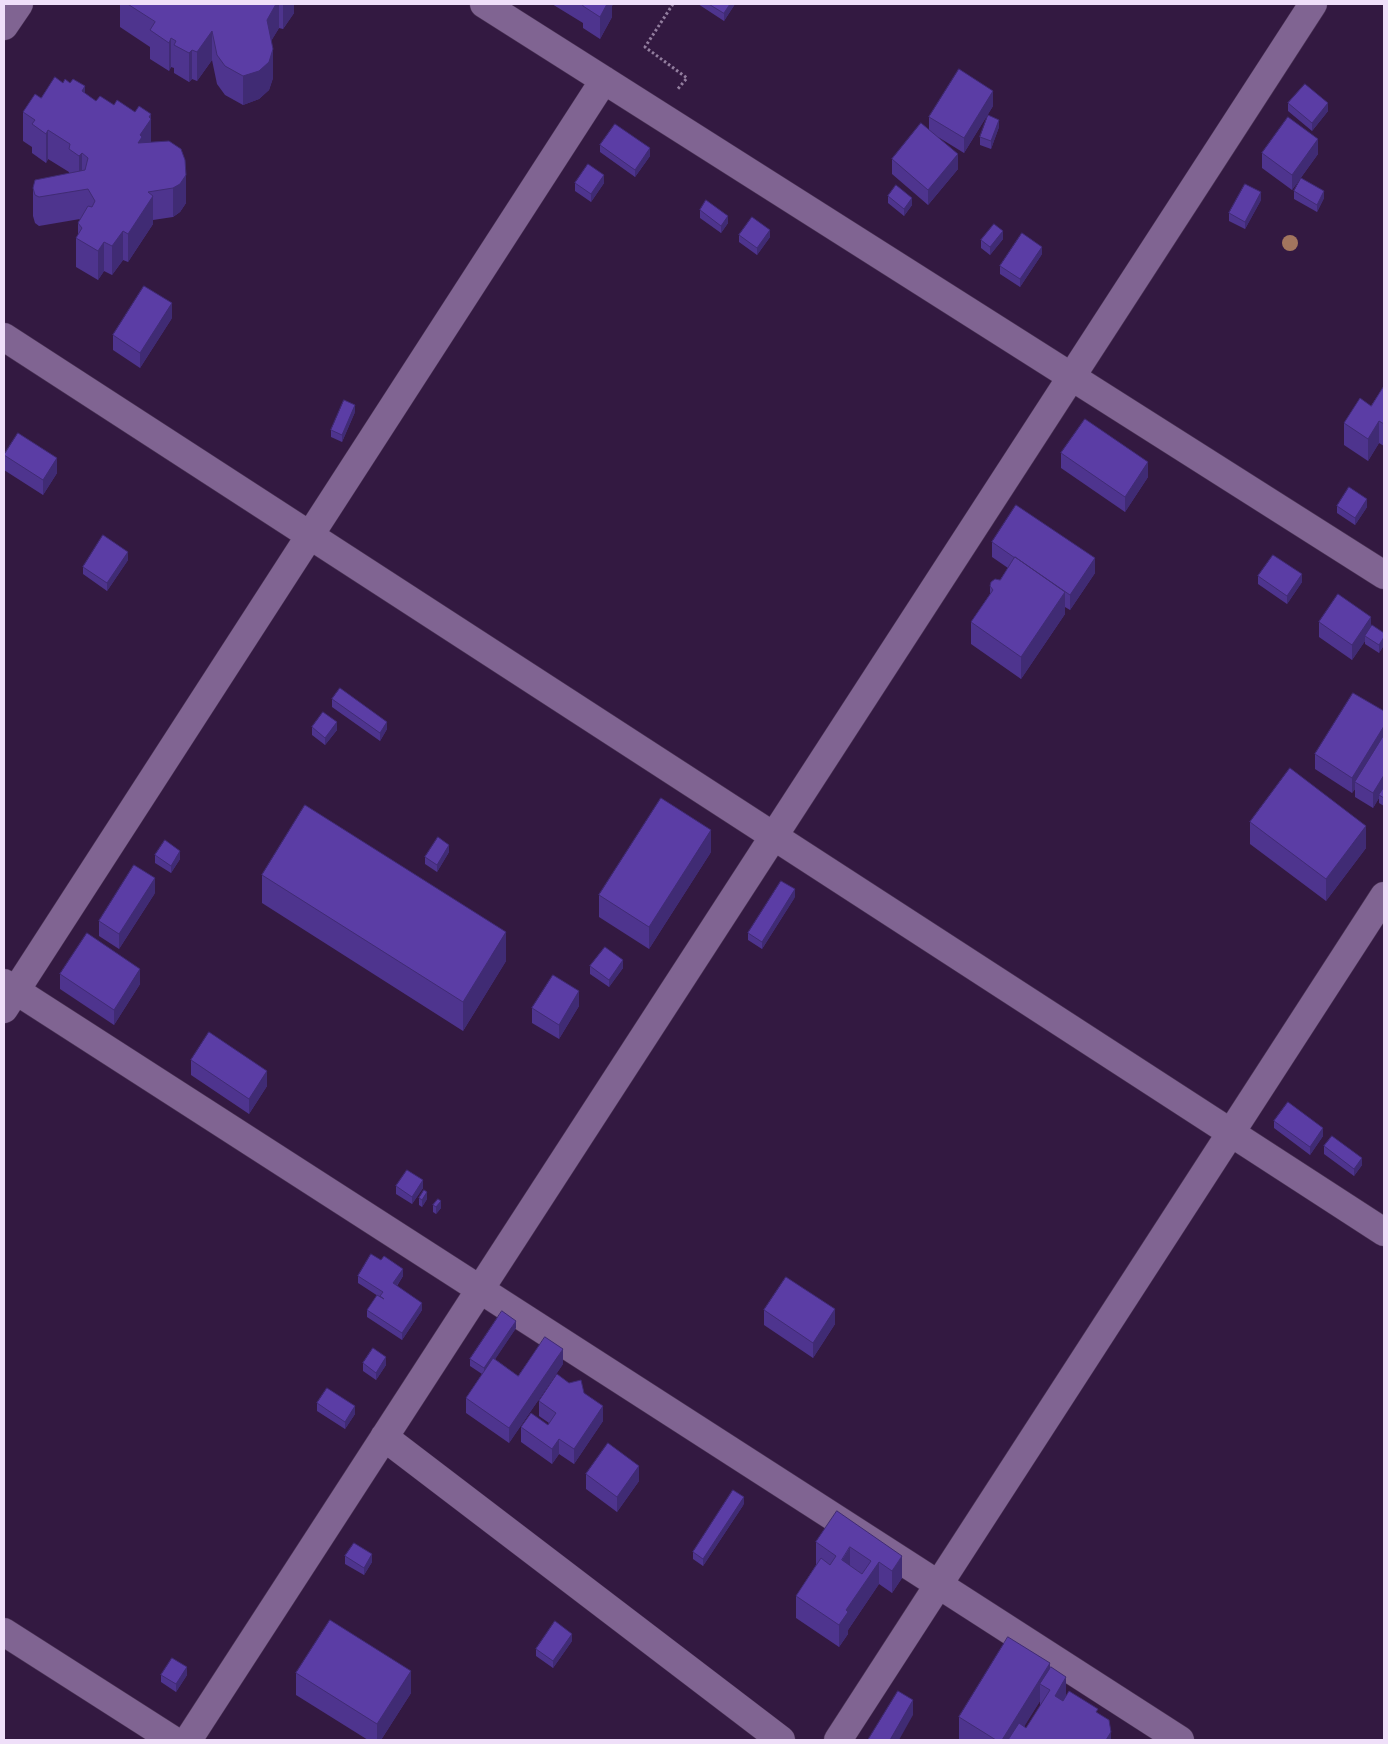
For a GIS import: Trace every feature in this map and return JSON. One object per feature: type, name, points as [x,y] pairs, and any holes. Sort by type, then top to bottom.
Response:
[{"type":"street","points":[[4,26],[18,4]]},
{"type":"street","points":[[484,4],[1384,575]]},
{"type":"street","points":[[188,1740],[1313,4]]},
{"type":"street","points":[[604,80],[309,536],[8,994],[480,1290],[1180,1740]]},
{"type":"street","points":[[4,337],[1384,1232]]},
{"type":"street","points":[[838,1740],[1384,896]]},
{"type":"street","points":[[384,1437],[781,1740]]},
{"type":"street","points":[[4,1632],[173,1740]]},
{"type":"path","points":[[659,114],[687,78],[645,47],[673,4]]},
{"type":"building","points":[[128,4],[276,4],[267,20],[273,49],[269,62],[259,71],[243,76],[225,66],[217,55],[212,31],[197,52],[192,50],[189,53],[174,45],[176,41],[171,38],[169,43],[150,30],[155,22]]},
{"type":"building","points":[[584,4],[607,4],[600,17],[583,6]]},
{"type":"building","points":[[709,4],[730,4],[724,13]]},
{"type":"building","points":[[959,69],[993,91],[964,138],[929,117]]},
{"type":"building","points":[[55,77],[63,83],[65,79],[70,83],[73,79],[85,86],[82,91],[96,101],[100,96],[114,105],[117,100],[135,112],[139,106],[151,114],[149,117],[151,119],[140,135],[142,137],[138,143],[169,141],[181,149],[185,160],[186,175],[180,184],[173,188],[148,192],[153,196],[128,234],[123,231],[112,246],[104,242],[98,251],[76,238],[82,228],[78,223],[88,206],[92,207],[95,201],[88,189],[39,197],[35,195],[33,188],[35,180],[85,170],[88,158],[82,153],[79,156],[69,149],[70,144],[48,130],[46,134],[32,124],[35,120],[23,112],[35,94],[41,98]]},
{"type":"building","points":[[1305,84],[1328,103],[1312,123],[1288,103]]},
{"type":"building","points":[[988,115],[999,120],[991,141],[980,137]]},
{"type":"building","points":[[1288,117],[1318,139],[1292,175],[1262,153]]},
{"type":"building","points":[[921,123],[958,154],[928,190],[892,159]]},
{"type":"building","points":[[615,124],[650,148],[635,170],[600,145]]},
{"type":"building","points":[[588,164],[604,175],[591,194],[575,183]]},
{"type":"building","points":[[1301,178],[1324,191],[1317,205],[1294,191]]},
{"type":"building","points":[[1245,184],[1261,192],[1245,222],[1229,213]]},
{"type":"building","points":[[896,185],[912,198],[904,209],[888,196]]},
{"type":"building","points":[[706,200],[728,216],[721,226],[700,210]]},
{"type":"building","points":[[752,217],[770,230],[757,248],[739,235]]},
{"type":"building","points":[[994,224],[1003,231],[990,247],[981,240]]},
{"type":"building","points":[[1022,233],[1042,247],[1020,279],[1000,266]]},
{"type":"building","points":[[144,286],[172,303],[140,353],[113,335]]},
{"type":"building","points":[[1384,386],[1384,424],[1379,421],[1368,439],[1344,423],[1360,398],[1371,406]]},
{"type":"building","points":[[344,400],[355,405],[342,435],[331,430]]},
{"type":"building","points":[[1085,419],[1148,462],[1125,497],[1061,453]]},
{"type":"building","points":[[18,433],[57,458],[43,480],[4,455]]},
{"type":"building","points":[[1349,487],[1367,499],[1355,518],[1337,506]]},
{"type":"building","points":[[1016,505],[1095,558],[1070,595],[992,542]]},
{"type":"building","points":[[103,535],[128,552],[107,583],[83,567]]},
{"type":"building","points":[[1273,555],[1302,574],[1287,596],[1258,576]]},
{"type":"building","points":[[1015,557],[1065,592],[1021,657],[971,622],[993,590],[990,586],[991,582],[995,579],[1000,580]]},
{"type":"building","points":[[1338,594],[1371,617],[1352,645],[1319,622]]},
{"type":"building","points":[[1372,625],[1384,633],[1384,637],[1379,645],[1365,636]]},
{"type":"building","points":[[340,688],[387,722],[380,733],[332,699]]},
{"type":"building","points":[[1353,693],[1384,711],[1384,726],[1352,778],[1315,754]]},
{"type":"building","points":[[323,712],[337,722],[325,738],[312,727]]},
{"type":"building","points":[[1384,735],[1384,775],[1373,793],[1355,782]]},
{"type":"building","points":[[1290,768],[1366,826],[1326,879],[1250,822]]},
{"type":"building","points":[[1384,787],[1384,798],[1379,795]]},
{"type":"building","points":[[661,798],[711,830],[649,927],[599,895]]},
{"type":"building","points":[[305,805],[506,932],[463,1002],[262,875]]},
{"type":"building","points":[[438,837],[449,845],[437,865],[425,857]]},
{"type":"building","points":[[165,840],[180,851],[171,866],[155,855]]},
{"type":"building","points":[[134,865],[155,878],[119,934],[99,921]]},
{"type":"building","points":[[781,881],[795,889],[762,942],[748,933]]},
{"type":"building","points":[[87,933],[140,969],[114,1010],[60,974]]},
{"type":"building","points":[[605,947],[623,960],[609,980],[590,966]]},
{"type":"building","points":[[553,975],[579,991],[559,1025],[532,1008]]},
{"type":"building","points":[[209,1032],[267,1071],[249,1099],[191,1060]]},
{"type":"building","points":[[1288,1102],[1323,1128],[1310,1147],[1274,1121]]},
{"type":"building","points":[[1332,1136],[1362,1158],[1354,1169],[1324,1146]]},
{"type":"building","points":[[407,1170],[423,1180],[412,1197],[396,1186]]},
{"type":"building","points":[[424,1190],[427,1192],[422,1200],[419,1198]]},
{"type":"building","points":[[438,1199],[441,1201],[436,1207],[433,1205]]},
{"type":"building","points":[[371,1254],[381,1260],[384,1256],[403,1269],[393,1283],[422,1303],[402,1333],[367,1310],[377,1295],[384,1299],[380,1296],[383,1292],[358,1276]]},
{"type":"building","points":[[786,1277],[835,1309],[813,1343],[764,1310]]},
{"type":"building","points":[[502,1311],[516,1321],[484,1368],[470,1359]]},
{"type":"building","points":[[545,1337],[563,1349],[509,1428],[466,1398],[493,1358],[518,1376]]},
{"type":"building","points":[[373,1348],[386,1357],[376,1373],[363,1363]]},
{"type":"building","points":[[557,1374],[569,1383],[581,1380],[584,1393],[603,1406],[574,1449],[559,1439],[552,1449],[521,1427],[531,1413],[548,1425],[556,1413],[539,1401]]},
{"type":"building","points":[[327,1388],[355,1406],[345,1422],[317,1403]]},
{"type":"building","points":[[608,1443],[639,1466],[617,1497],[586,1474]]},
{"type":"building","points":[[733,1490],[744,1497],[703,1559],[693,1552]]},
{"type":"building","points":[[837,1511],[902,1556],[892,1571],[879,1562],[846,1610],[848,1612],[839,1625],[796,1596],[821,1558],[830,1565],[836,1556],[816,1542]],"holes":[[[850,1547],[871,1561],[862,1574],[842,1560]]]},
{"type":"building","points":[[354,1543],[372,1554],[364,1568],[345,1556]]},
{"type":"building","points":[[330,1620],[411,1671],[377,1724],[296,1673]]},
{"type":"building","points":[[555,1621],[572,1634],[553,1661],[536,1649]]},
{"type":"building","points":[[1008,1637],[1050,1663],[1002,1740],[996,1740],[959,1717]]},
{"type":"building","points":[[172,1658],[187,1667],[176,1684],[161,1675]]},
{"type":"building","points":[[1051,1667],[1066,1677],[1055,1696],[1063,1701],[1069,1691],[1098,1709],[1096,1712],[1109,1720],[1111,1732],[1106,1740],[1008,1740],[1019,1723],[1026,1728],[1050,1690],[1040,1684]]},
{"type":"building","points":[[898,1691],[913,1700],[890,1740],[868,1740]]}]
